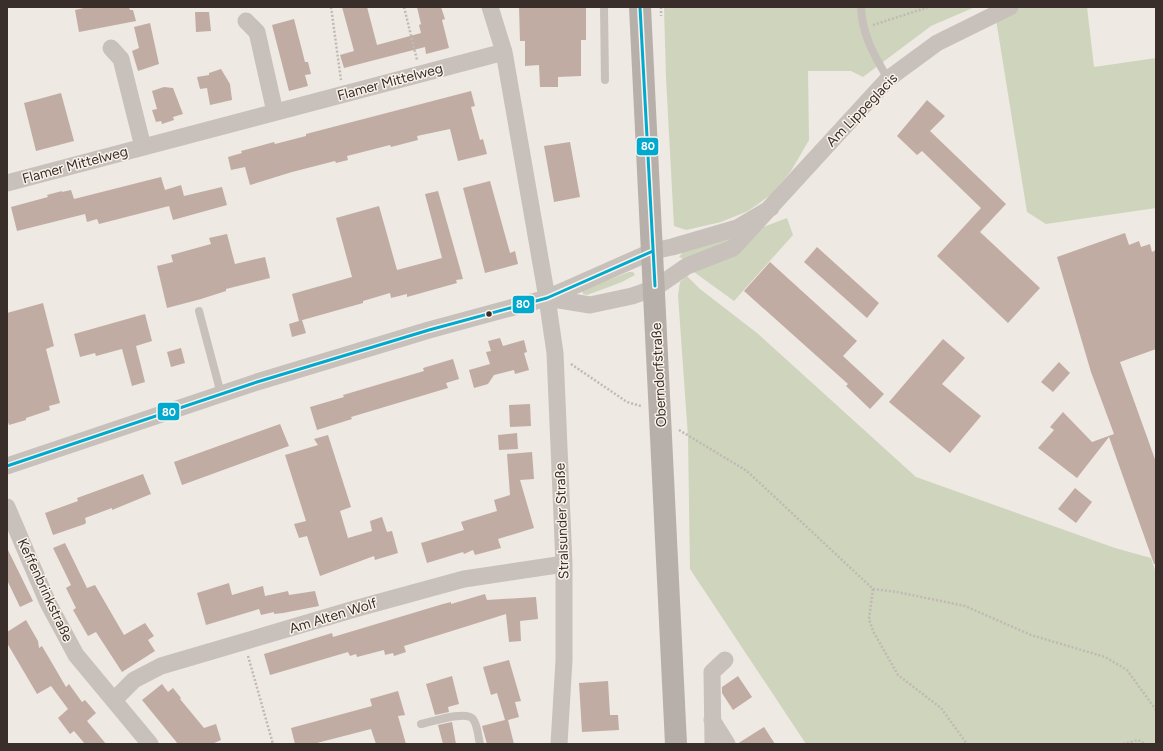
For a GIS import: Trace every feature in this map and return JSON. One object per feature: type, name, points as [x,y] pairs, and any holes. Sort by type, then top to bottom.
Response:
[{"type":"main road","name":"Oberndorfstraße","points":[[640,7],[663,249],[655,288],[676,744]]},
{"type":"street","name":"Stralsunder Straße","points":[[490,7],[504,52],[547,298],[555,353],[564,564],[564,660],[560,744]]},
{"type":"street","name":"Am Lippeglacis","points":[[547,298],[590,304],[632,296],[655,288],[686,266],[733,248],[888,79],[937,43],[1010,7]]},
{"type":"street","points":[[246,21],[257,32],[276,112]]},
{"type":"street","name":"Flamer Mittelweg","points":[[111,48],[121,59],[143,147]]},
{"type":"street","name":"Flamer Mittelweg","points":[[7,183],[504,52]]},
{"type":"street","name":"Am Lippeglacis","points":[[547,298],[663,249],[737,228],[771,208]]},
{"type":"street","points":[[7,466],[221,394],[429,330],[547,298]]},
{"type":"street","name":"Keffenbrinkstraße","points":[[7,507],[48,603],[72,648],[150,744]]},
{"type":"street","name":"Am Alten Wolf","points":[[114,700],[134,680],[161,666],[358,608],[464,579],[564,564]]},
{"type":"street","points":[[713,744],[712,672],[725,660]]},
{"type":"street","points":[[712,720],[727,744]]},
{"type":"lane","points":[[604,7],[605,80]]},
{"type":"lane","points":[[861,7],[861,31],[888,79]]},
{"type":"lane","points":[[199,311],[221,394]]},
{"type":"lane","points":[[421,724],[459,715],[469,716],[473,719],[476,725],[480,744]]},
{"type":"path","points":[[331,7],[333,31],[344,94]]},
{"type":"path","points":[[404,7],[421,74]]},
{"type":"path","points":[[861,31],[929,7]]},
{"type":"path","points":[[555,353],[627,402],[648,408],[661,418],[747,471],[873,589],[897,592],[964,606],[1031,635],[1105,657],[1127,670],[1156,710]]},
{"type":"path","points":[[873,589],[869,619],[873,631],[898,675],[942,708],[967,744]]},
{"type":"path","points":[[244,642],[273,744]]},
{"type":"path","points":[[1123,744],[1138,740],[1145,744]]},
{"type":"green space","points":[[664,7],[975,7],[931,26],[863,77],[851,71],[808,71],[809,140],[791,171],[772,194],[748,211],[721,222],[686,230],[674,226],[666,78]]},
{"type":"green space","points":[[994,7],[1087,7],[1094,67],[1156,58],[1156,208],[1046,224],[1027,212]]},
{"type":"green space","points":[[787,218],[793,235],[734,301],[694,272],[761,228]]},
{"type":"green space","points":[[731,235],[730,242],[684,259],[679,257],[683,252]]},
{"type":"green space","points":[[629,272],[633,272],[635,275],[622,282],[587,295],[583,294],[582,291],[585,289]]},
{"type":"green space","points":[[687,276],[700,289],[757,333],[916,477],[1115,548],[1151,558],[1156,573],[1156,744],[806,744],[690,569],[688,437],[678,295],[680,282]]},
{"type":"building","points":[[88,7],[129,7],[130,10],[133,10],[136,21],[79,32],[75,10]]},
{"type":"building","points":[[342,7],[367,7],[377,45],[421,33],[419,25],[421,24],[417,7],[441,7],[445,19],[442,20],[449,48],[426,54],[425,47],[344,68],[340,55],[354,51]]},
{"type":"building","points":[[519,7],[586,7],[586,40],[581,40],[581,76],[558,77],[558,87],[540,87],[539,65],[525,66],[525,41],[520,41]]},
{"type":"building","points":[[195,12],[209,12],[211,31],[196,32]]},
{"type":"building","points":[[294,19],[305,62],[308,62],[311,74],[305,75],[308,86],[289,91],[272,25]]},
{"type":"building","points":[[150,23],[159,64],[138,71],[132,51],[139,48],[134,27]]},
{"type":"building","points":[[221,69],[230,84],[232,100],[210,105],[207,88],[200,89],[197,77],[209,75],[209,73]]},
{"type":"building","points":[[164,87],[173,88],[183,114],[173,117],[174,120],[162,124],[161,121],[156,122],[152,110],[157,109],[152,91]]},
{"type":"building","points":[[471,91],[475,106],[471,107],[480,140],[483,139],[487,154],[458,161],[450,129],[417,136],[418,140],[391,147],[390,145],[347,156],[348,160],[336,163],[335,161],[250,185],[245,167],[231,170],[228,157],[242,153],[241,151],[274,142],[275,144],[306,136],[306,134]]},
{"type":"building","points":[[61,93],[74,141],[36,151],[24,103]]},
{"type":"building","points":[[927,100],[945,116],[930,131],[1006,204],[980,232],[1040,288],[1008,323],[937,256],[981,208],[922,151],[917,155],[897,136]]},
{"type":"building","points":[[570,142],[580,197],[554,202],[544,146]]},
{"type":"building","points":[[161,177],[165,190],[181,185],[184,196],[222,187],[227,205],[173,220],[169,206],[99,224],[97,219],[87,222],[85,214],[17,231],[11,207],[48,197],[47,195],[62,191],[71,190],[74,199]]},
{"type":"building","points":[[490,181],[510,253],[515,251],[518,264],[485,273],[463,188]]},
{"type":"building","points":[[438,191],[463,279],[456,280],[457,283],[407,297],[407,294],[391,298],[390,293],[363,301],[363,303],[299,321],[292,294],[352,277],[336,218],[379,206],[397,270],[442,258],[425,194]]},
{"type":"building","points":[[1125,233],[1129,245],[1139,241],[1141,247],[1150,244],[1152,252],[1156,250],[1156,349],[1120,362],[1156,462],[1156,564],[1154,564],[1109,437],[1077,478],[1038,448],[1054,430],[1050,427],[1063,412],[1092,442],[1114,434],[1091,372],[1057,257]]},
{"type":"building","points":[[227,234],[235,264],[265,257],[270,278],[226,289],[226,291],[167,308],[157,266],[173,262],[171,255],[211,244],[209,238]]},
{"type":"building","points":[[817,247],[879,303],[867,318],[804,262]]},
{"type":"building","points":[[770,262],[857,341],[843,356],[884,394],[870,409],[846,386],[848,384],[744,291]]},
{"type":"building","points":[[43,303],[54,346],[46,349],[60,403],[49,406],[50,410],[9,425],[7,419],[7,313]]},
{"type":"building","points":[[145,314],[152,341],[136,346],[145,382],[132,386],[122,349],[96,356],[95,353],[80,357],[74,334]]},
{"type":"building","points":[[302,320],[306,333],[292,337],[289,324]]},
{"type":"building","points":[[500,338],[503,346],[524,340],[527,352],[524,353],[529,370],[515,374],[514,370],[494,375],[488,384],[474,388],[469,370],[490,364],[486,352],[491,351],[488,341]]},
{"type":"building","points":[[943,339],[965,358],[942,384],[981,416],[950,453],[889,402]]},
{"type":"building","points":[[181,348],[185,363],[171,367],[167,352]]},
{"type":"building","points":[[453,359],[459,379],[446,383],[448,388],[351,417],[352,419],[317,430],[310,407],[344,397],[343,395],[424,371],[423,368]]},
{"type":"building","points":[[1059,362],[1070,373],[1053,392],[1041,382]]},
{"type":"building","points":[[530,404],[531,426],[510,427],[509,405]]},
{"type":"building","points":[[280,424],[289,446],[182,485],[174,462]]},
{"type":"building","points":[[517,433],[518,449],[499,450],[498,435]]},
{"type":"building","points":[[328,435],[351,507],[340,511],[348,538],[372,531],[370,521],[382,517],[387,532],[392,531],[398,553],[375,560],[374,556],[320,576],[307,536],[299,538],[294,524],[306,521],[285,455],[318,445],[314,439]]},
{"type":"building","points":[[532,452],[534,479],[520,480],[534,528],[498,539],[501,548],[475,555],[473,550],[464,554],[463,552],[427,563],[421,543],[464,530],[461,522],[497,511],[494,500],[510,495],[507,454]]},
{"type":"building","points":[[143,474],[151,494],[112,510],[112,508],[85,518],[85,524],[53,535],[45,513],[78,501],[77,498]]},
{"type":"building","points":[[1075,488],[1092,502],[1076,523],[1058,509]]},
{"type":"building","points":[[65,543],[87,588],[95,585],[124,635],[145,623],[154,636],[148,640],[155,651],[122,672],[96,632],[88,636],[73,610],[76,608],[66,588],[71,585],[53,548]]},
{"type":"building","points":[[7,548],[33,601],[20,607],[7,580]]},
{"type":"building","points":[[229,583],[232,595],[263,586],[265,596],[288,591],[289,595],[315,591],[319,606],[283,613],[274,614],[274,612],[261,615],[259,609],[206,625],[197,593]]},
{"type":"building","points":[[485,594],[487,600],[536,597],[538,619],[520,621],[521,641],[509,642],[506,614],[404,646],[406,652],[394,656],[393,653],[385,655],[384,650],[357,657],[356,654],[350,656],[348,652],[270,675],[264,654],[332,633],[333,637],[443,604],[451,602],[451,604]]},
{"type":"building","points":[[26,620],[38,641],[39,648],[42,646],[66,687],[69,684],[82,702],[85,700],[96,713],[87,721],[106,744],[85,744],[74,731],[70,734],[58,718],[68,709],[51,686],[37,694],[7,643],[7,632]]},
{"type":"building","points":[[509,660],[521,701],[515,702],[519,717],[508,720],[514,744],[487,744],[482,726],[505,720],[497,693],[491,695],[483,667]]},
{"type":"building","points":[[452,676],[459,704],[448,707],[449,712],[435,715],[426,684]]},
{"type":"building","points":[[738,676],[752,697],[733,710],[722,693],[722,687]]},
{"type":"building","points":[[608,681],[610,715],[618,715],[619,730],[582,732],[579,683]]},
{"type":"building","points":[[162,684],[168,692],[173,688],[181,698],[180,699],[204,728],[216,724],[221,740],[212,744],[178,744],[142,700]]},
{"type":"building","points":[[398,691],[405,715],[398,716],[406,744],[376,744],[371,729],[313,744],[295,744],[291,728],[372,706],[370,699]]},
{"type":"building","points":[[452,722],[456,744],[443,744],[438,725]]},
{"type":"building","points":[[764,727],[775,744],[737,744]]},
{"type":"transit line","name":"80","points":[[640,7],[655,286]]},
{"type":"transit line","name":"80","points":[[7,466],[257,382],[429,330],[547,298],[653,251]]}]
